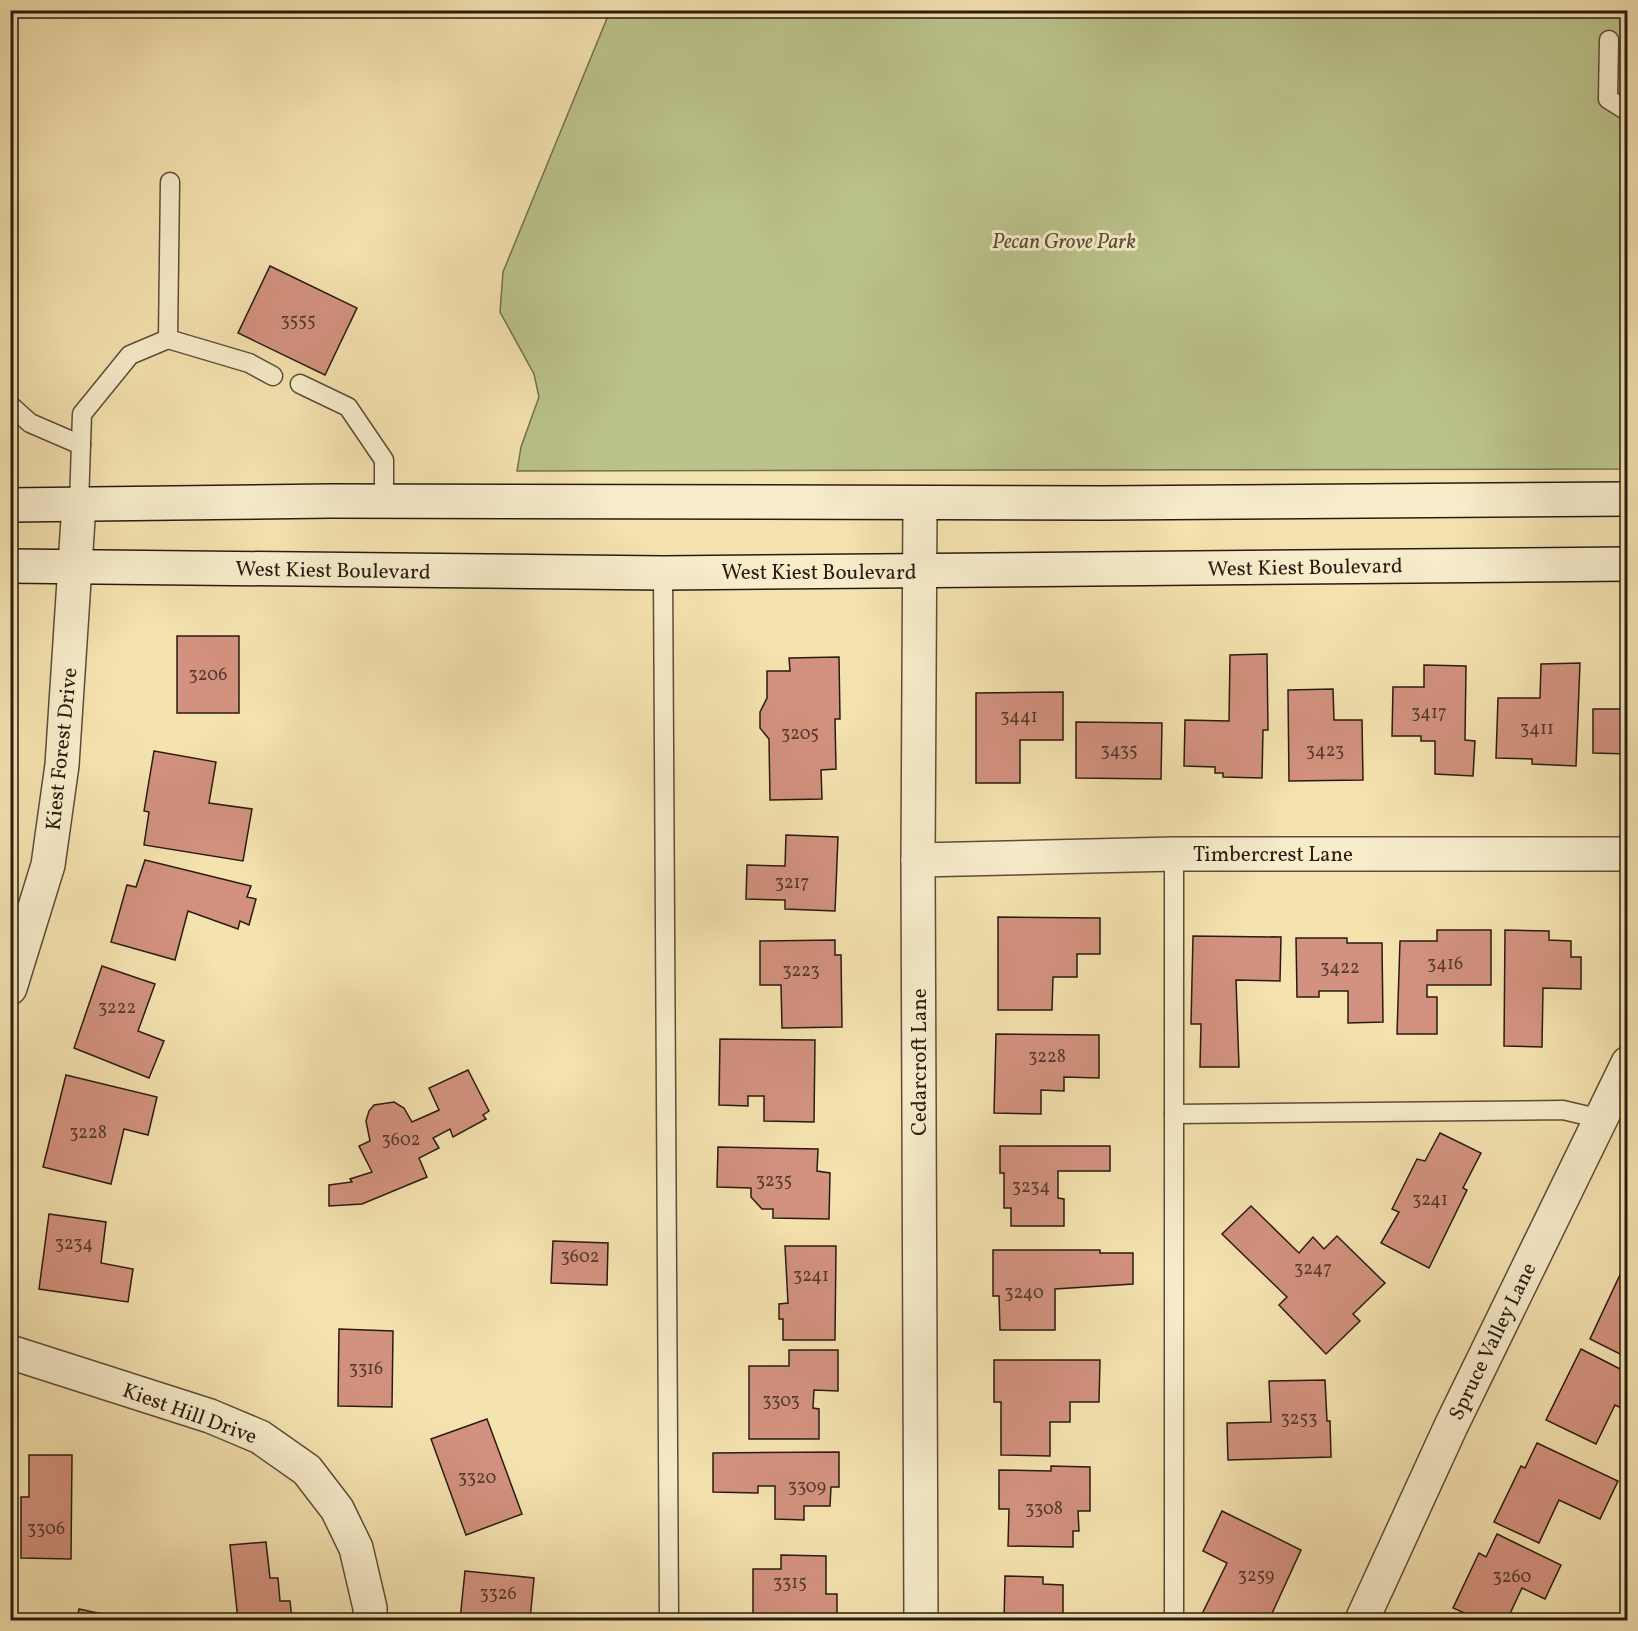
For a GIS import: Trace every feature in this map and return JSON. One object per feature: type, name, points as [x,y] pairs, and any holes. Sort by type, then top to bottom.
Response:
[{"type":"street","points":[[10,505],[1628,499]]},
{"type":"street","name":"Cedarcroft Lane","points":[[920,502],[918,860],[921,1620]]},
{"type":"street","name":"Kiest Forest Drive","points":[[10,988],[48,865],[62,765],[80,504]]},
{"type":"street","name":"West Kiest Boulevard","points":[[10,566],[663,573],[1628,564]]},
{"type":"street","name":"Timbercrest Lane","points":[[918,860],[1174,854],[1628,854]]},
{"type":"street","name":"Spruce Valley Lane","points":[[1362,1620],[1451,1426],[1628,1064]]},
{"type":"street","name":"Kiest Hill Drive","points":[[10,1352],[210,1416],[260,1437],[307,1470],[337,1509],[356,1548],[370,1608],[370,1620]]},
{"type":"lane","points":[[1609,40],[1608,99],[1628,109]]},
{"type":"lane","points":[[168,339],[170,182]]},
{"type":"lane","points":[[80,504],[82,414],[130,355],[168,339],[249,363],[273,376]]},
{"type":"lane","points":[[300,384],[348,407],[384,460],[384,502]]},
{"type":"lane","points":[[10,405],[30,423],[81,445]]},
{"type":"lane","points":[[663,573],[669,1620]]},
{"type":"lane","points":[[1174,854],[1174,1620]]},
{"type":"lane","points":[[1174,1114],[1563,1110],[1601,1119]]},
{"type":"green space","name":"Pecan Grove Park","points":[[610,11],[1627,11],[1627,469],[517,471],[521,447],[539,397],[534,374],[500,312],[503,272]]},
{"type":"building","points":[[270,266],[357,308],[325,375],[238,333]]},
{"type":"building","points":[[177,636],[239,636],[239,713],[177,713]]},
{"type":"building","points":[[1267,654],[1268,730],[1263,730],[1262,778],[1223,777],[1223,773],[1215,773],[1215,767],[1184,766],[1185,720],[1229,721],[1230,655]]},
{"type":"building","points":[[839,657],[840,719],[835,719],[836,769],[821,770],[822,799],[770,800],[769,739],[760,728],[760,712],[767,698],[767,671],[790,671],[789,658]]},
{"type":"building","points":[[1580,663],[1576,766],[1532,764],[1532,759],[1496,758],[1498,698],[1540,698],[1541,664]]},
{"type":"building","points":[[1424,665],[1466,666],[1465,740],[1475,741],[1473,776],[1435,774],[1435,741],[1421,741],[1421,736],[1392,736],[1393,687],[1424,687]]},
{"type":"building","points":[[1333,689],[1334,720],[1362,720],[1363,780],[1289,781],[1288,690]]},
{"type":"building","points":[[1063,692],[1063,740],[1020,740],[1020,783],[976,783],[976,693]]},
{"type":"building","points":[[1593,709],[1628,709],[1628,754],[1593,753]]},
{"type":"building","points":[[1076,722],[1162,723],[1161,779],[1076,778]]},
{"type":"building","points":[[154,751],[216,762],[209,803],[252,809],[243,861],[144,845],[149,812],[144,811]]},
{"type":"building","points":[[786,835],[838,837],[835,911],[785,909],[785,900],[746,899],[747,865],[785,866]]},
{"type":"building","points":[[145,860],[251,886],[247,897],[256,899],[249,925],[240,921],[238,929],[188,911],[175,960],[111,942],[127,885],[136,887]]},
{"type":"building","points":[[998,917],[1100,918],[1100,954],[1077,954],[1077,977],[1053,977],[1052,1010],[998,1010]]},
{"type":"building","points":[[1437,930],[1491,930],[1491,985],[1427,985],[1427,997],[1437,997],[1437,1034],[1397,1034],[1400,941],[1437,941]]},
{"type":"building","points":[[1505,930],[1549,931],[1549,940],[1571,941],[1571,957],[1581,957],[1581,989],[1543,988],[1542,1047],[1504,1046]]},
{"type":"building","points":[[1193,936],[1281,937],[1280,981],[1236,980],[1239,1067],[1200,1067],[1201,1024],[1191,1024]]},
{"type":"building","points":[[1296,938],[1347,938],[1347,943],[1382,943],[1383,1022],[1348,1023],[1348,991],[1319,991],[1319,997],[1297,997]]},
{"type":"building","points":[[835,940],[835,955],[841,955],[842,1027],[782,1028],[781,985],[760,985],[760,941]]},
{"type":"building","points":[[102,966],[155,984],[138,1031],[164,1041],[149,1078],[74,1048]]},
{"type":"building","points":[[996,1034],[1099,1035],[1099,1078],[1064,1077],[1064,1091],[1041,1090],[1041,1114],[994,1113]]},
{"type":"building","points":[[720,1039],[815,1040],[814,1122],[764,1121],[764,1096],[748,1096],[748,1106],[719,1105]]},
{"type":"building","points":[[468,1070],[489,1111],[483,1115],[486,1119],[453,1137],[450,1129],[433,1138],[439,1148],[419,1158],[427,1177],[362,1204],[329,1206],[329,1185],[352,1182],[350,1179],[372,1172],[359,1146],[370,1141],[366,1121],[374,1105],[394,1102],[404,1108],[412,1122],[439,1110],[429,1088]]},
{"type":"building","points":[[66,1075],[157,1097],[148,1135],[124,1129],[111,1184],[43,1167]]},
{"type":"building","points":[[1440,1133],[1481,1153],[1463,1188],[1467,1190],[1429,1268],[1381,1243],[1399,1212],[1392,1209],[1417,1159],[1425,1161]]},
{"type":"building","points":[[1000,1146],[1110,1146],[1110,1171],[1058,1171],[1058,1198],[1064,1199],[1064,1226],[1011,1226],[1011,1208],[1004,1208],[1004,1173],[1000,1173]]},
{"type":"building","points":[[718,1147],[818,1149],[817,1171],[830,1173],[829,1219],[773,1218],[773,1209],[762,1209],[751,1197],[751,1188],[717,1187]]},
{"type":"building","points":[[1251,1206],[1299,1253],[1313,1237],[1324,1249],[1337,1236],[1385,1283],[1353,1314],[1360,1321],[1326,1354],[1279,1305],[1287,1297],[1222,1234]]},
{"type":"building","points":[[49,1214],[106,1222],[101,1263],[133,1269],[128,1302],[39,1289]]},
{"type":"building","points":[[553,1241],[608,1243],[607,1285],[551,1283]]},
{"type":"building","points":[[785,1246],[836,1246],[835,1340],[783,1340],[783,1319],[779,1319],[779,1304],[788,1303]]},
{"type":"building","points":[[993,1250],[1100,1250],[1100,1253],[1133,1253],[1133,1284],[1055,1289],[1055,1330],[1000,1330],[999,1296],[993,1296]]},
{"type":"building","points":[[1626,1262],[1628,1263],[1628,1358],[1590,1339]]},
{"type":"building","points":[[339,1329],[393,1331],[392,1407],[338,1406]]},
{"type":"building","points":[[1581,1349],[1628,1373],[1628,1411],[1615,1405],[1596,1444],[1546,1420]]},
{"type":"building","points":[[789,1350],[838,1350],[838,1391],[814,1390],[813,1408],[819,1409],[819,1439],[749,1439],[749,1366],[789,1366]]},
{"type":"building","points":[[994,1360],[1100,1360],[1099,1402],[1070,1402],[1070,1422],[1050,1422],[1050,1456],[1001,1455],[1001,1402],[994,1402]]},
{"type":"building","points":[[1325,1380],[1331,1457],[1228,1460],[1227,1423],[1271,1422],[1269,1381]]},
{"type":"building","points":[[487,1419],[522,1514],[466,1535],[431,1439]]},
{"type":"building","points":[[1537,1443],[1618,1481],[1600,1519],[1559,1500],[1539,1543],[1494,1522],[1521,1466],[1525,1468]]},
{"type":"building","points":[[839,1452],[839,1487],[831,1487],[830,1506],[804,1506],[804,1520],[775,1519],[775,1486],[758,1486],[758,1493],[713,1492],[713,1453]]},
{"type":"building","points":[[29,1455],[72,1455],[71,1559],[21,1558],[21,1497],[29,1497]]},
{"type":"building","points":[[1051,1466],[1090,1467],[1090,1511],[1078,1511],[1079,1531],[1073,1531],[1073,1547],[1008,1546],[1009,1509],[999,1509],[999,1470],[1051,1471]]},
{"type":"building","points":[[1222,1511],[1301,1550],[1269,1620],[1199,1620],[1227,1563],[1203,1551]]},
{"type":"building","points":[[1497,1534],[1561,1565],[1545,1599],[1522,1588],[1507,1620],[1480,1620],[1453,1608],[1479,1553],[1486,1557]]},
{"type":"building","points":[[266,1542],[270,1578],[278,1578],[280,1601],[290,1601],[292,1620],[238,1620],[230,1545]]},
{"type":"building","points":[[781,1555],[826,1556],[826,1594],[837,1594],[837,1620],[753,1620],[753,1569],[781,1569]]},
{"type":"building","points":[[465,1571],[534,1578],[530,1620],[460,1620]]},
{"type":"building","points":[[1005,1576],[1043,1577],[1043,1584],[1063,1585],[1063,1620],[1004,1620]]},
{"type":"building","points":[[79,1609],[130,1620],[77,1620]]}]
